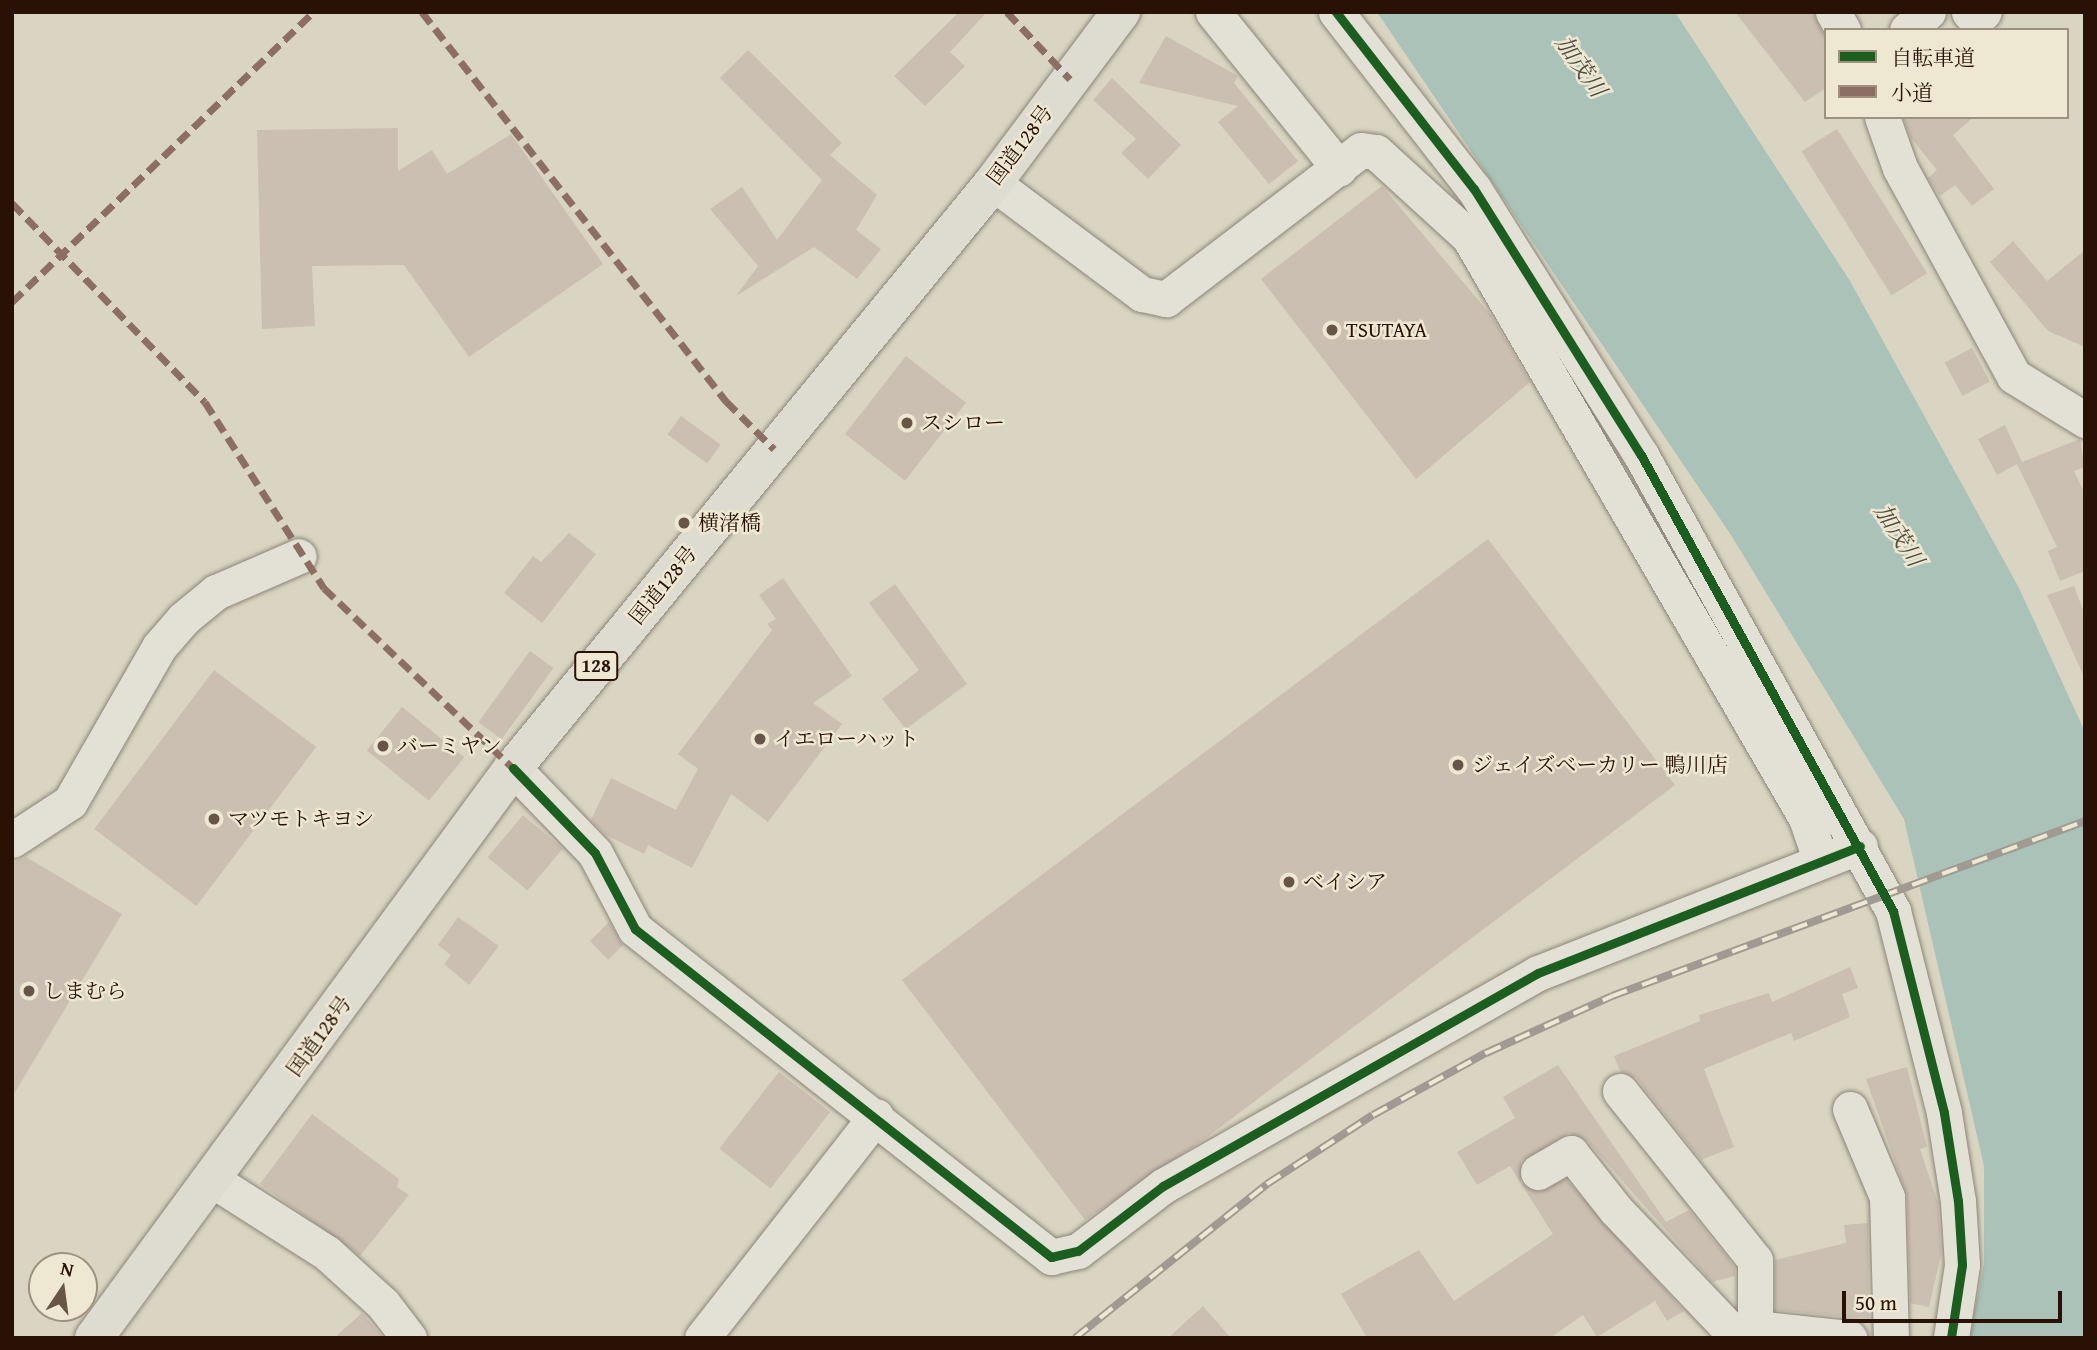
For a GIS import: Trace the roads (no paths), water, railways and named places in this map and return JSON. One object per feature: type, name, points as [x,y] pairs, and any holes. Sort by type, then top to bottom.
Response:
[{"type":"highway","name":"国道128号","points":[[93,1338],[214,1181],[513,768],[992,183],[1121,12]]},
{"type":"street","points":[[1213,12],[1339,168]]},
{"type":"street","points":[[1336,12],[1474,189],[1641,455],[1860,846],[1907,952],[1944,1113],[1962,1265],[1951,1338]]},
{"type":"street","points":[[1833,12],[1842,28]]},
{"type":"street","points":[[1910,28],[1928,12]]},
{"type":"street","points":[[1969,12],[1975,19],[1984,12]]},
{"type":"street","points":[[1883,119],[1900,168],[2014,376],[2085,419]]},
{"type":"street","points":[[992,183],[1142,294],[1166,299],[1361,150],[1376,152],[1469,237],[1806,818],[1821,859]]},
{"type":"street","points":[[12,840],[70,802],[159,647],[183,619],[216,592],[299,556]]},
{"type":"street","points":[[513,768],[595,853],[635,929],[876,1115],[1051,1257],[1078,1251],[1163,1186],[1538,973],[1821,859],[1860,846]]},
{"type":"street","points":[[1620,1091],[1755,1260],[1747,1335]]},
{"type":"street","points":[[1850,1109],[1887,1197],[1891,1338]]},
{"type":"street","points":[[702,1338],[876,1115]]},
{"type":"street","points":[[1538,1172],[1571,1153],[1616,1210],[1747,1335],[1849,1338]]},
{"type":"street","points":[[214,1181],[327,1254],[383,1304],[409,1338]]},
{"type":"water","name":"加茂川","points":[[1377,12],[1675,12],[1850,281],[2019,588],[2085,732],[2085,1338],[1969,1338],[1984,1264],[1984,1166],[1904,819],[1731,535]]},
{"type":"railway","points":[[1075,1338],[1267,1184],[1373,1115],[1486,1053],[1612,996],[2085,821]]},
{"type":"place","name":"TSUTAYA","points":[[1332,330]]},
{"type":"place","name":"スシロー","points":[[907,423]]},
{"type":"place","name":"横渚橋","points":[[684,523]]},
{"type":"place","name":"イエローハット","points":[[760,739]]},
{"type":"place","name":"バーミヤン","points":[[383,746]]},
{"type":"place","name":"ジェイズベーカリー 鴨川店","points":[[1458,765]]},
{"type":"place","name":"マツモトキヨシ","points":[[214,819]]},
{"type":"place","name":"ベイシア","points":[[1289,882]]},
{"type":"place","name":"しまむら","points":[[29,991]]}]
